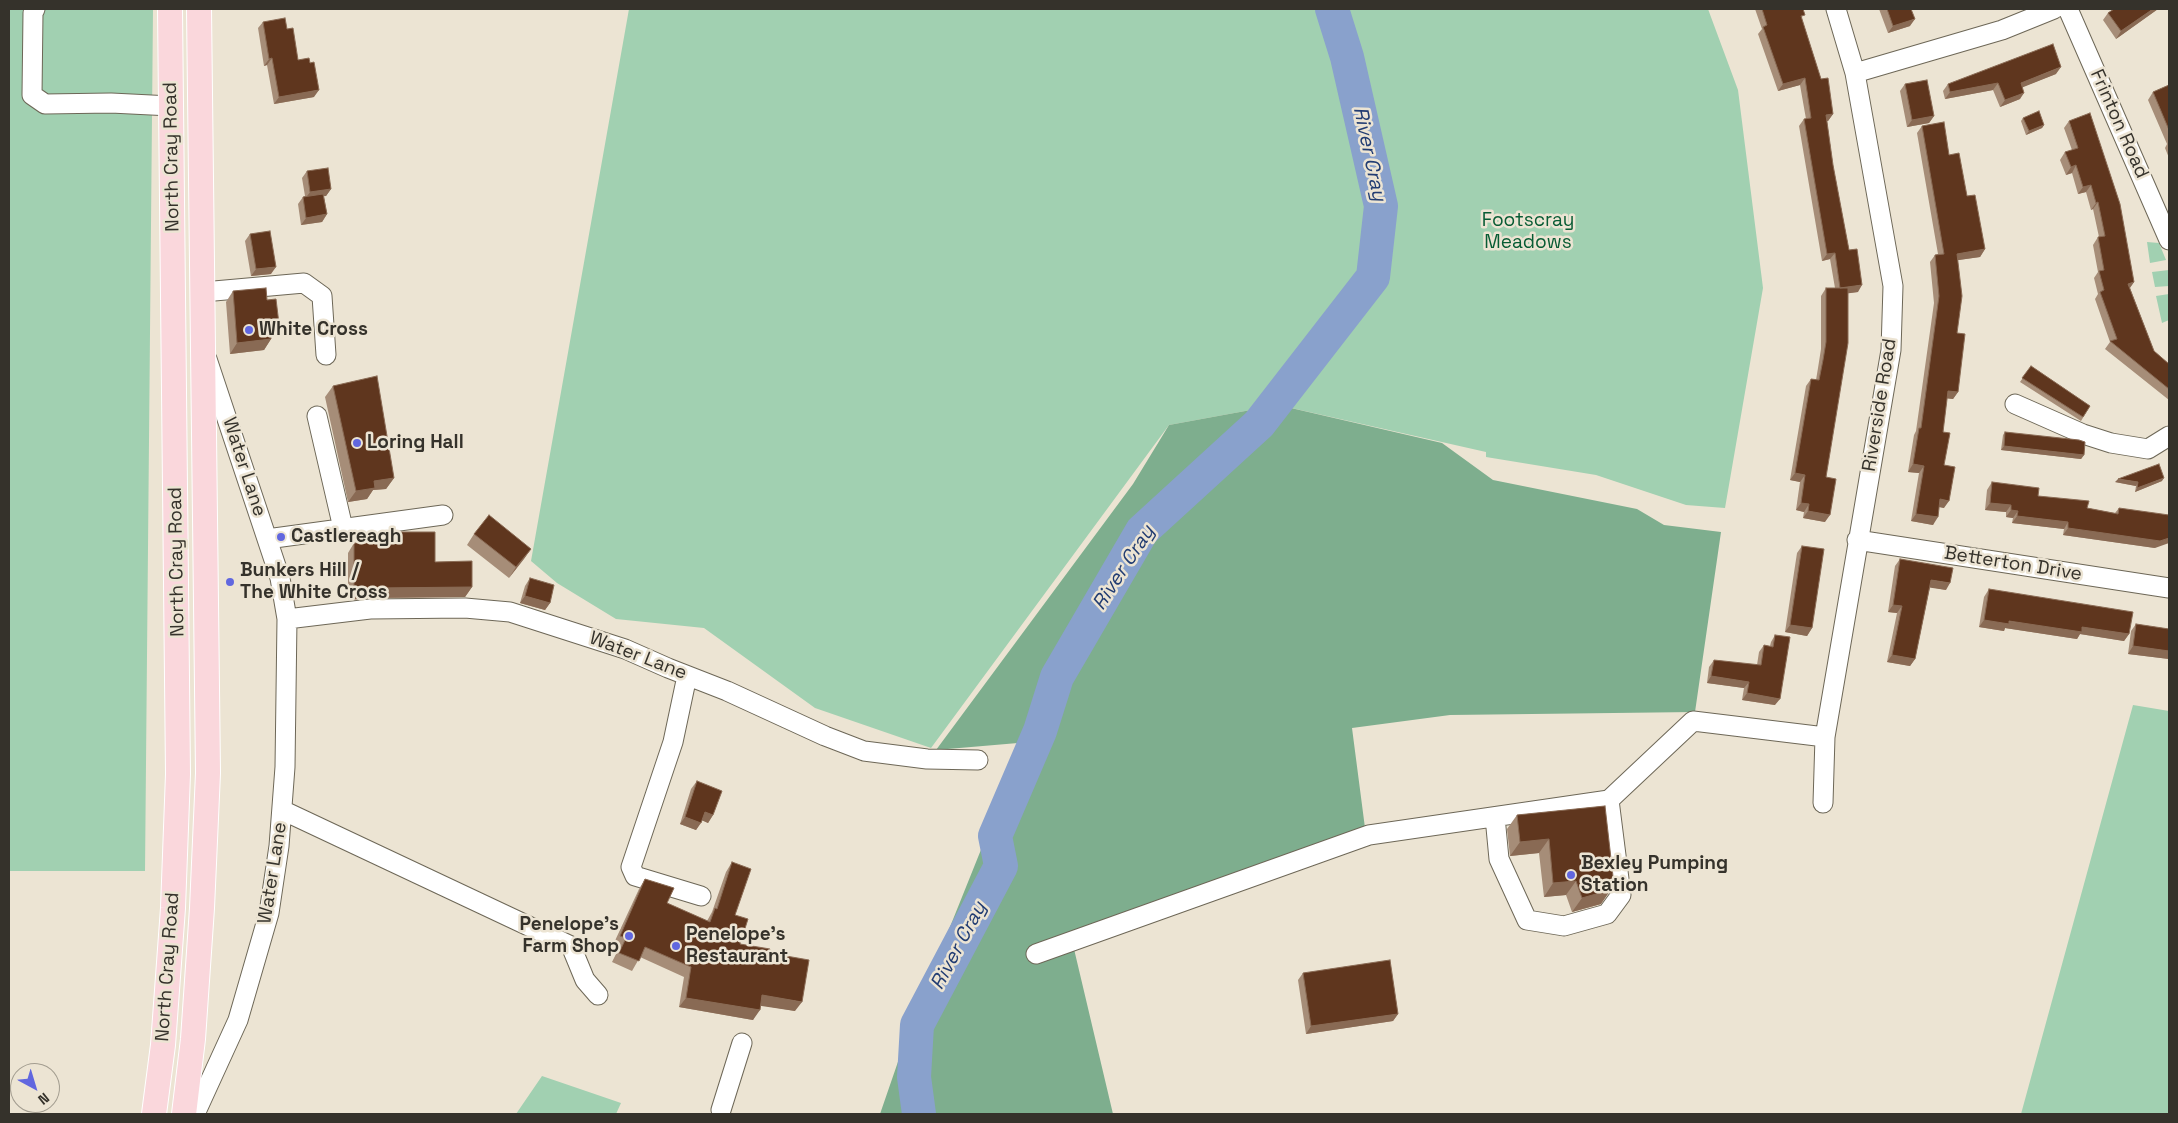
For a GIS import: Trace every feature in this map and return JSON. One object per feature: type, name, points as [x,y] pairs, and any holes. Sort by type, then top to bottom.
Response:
[{"type":"main road","name":"North Cray Road","points":[[154,1114],[163,1046],[173,908],[178,774],[170,9]]},
{"type":"main road","name":"North Cray Road","points":[[184,1114],[193,1039],[202,918],[208,773],[199,9]]},
{"type":"street","points":[[35,9],[32,13],[32,95],[44,104],[111,103],[171,106]]},
{"type":"street","name":"Riverside Road","points":[[1822,803],[1825,737],[1857,540],[1891,350],[1893,286],[1855,73],[1836,9]]},
{"type":"street","points":[[1855,73],[2002,30],[2054,9]]},
{"type":"street","name":"Frinton Road","points":[[2068,9],[2169,240]]},
{"type":"street","points":[[203,292],[304,283],[322,296],[326,355]]},
{"type":"street","name":"Water Lane","points":[[195,1114],[238,1020],[269,914],[279,846],[285,767],[287,619],[280,578],[203,346]]},
{"type":"street","points":[[2016,404],[2083,434],[2111,443],[2148,449],[2169,436]]},
{"type":"street","points":[[317,416],[343,528]]},
{"type":"street","points":[[267,539],[443,515]]},
{"type":"street","name":"Betterton Drive","points":[[1857,540],[2169,588]]},
{"type":"street","name":"Water Lane","points":[[287,619],[370,609],[465,608],[510,612],[625,649],[727,691],[863,754],[927,759],[978,760]]},
{"type":"street","points":[[687,676],[673,742],[630,867],[635,876],[702,896]]},
{"type":"street","points":[[1036,954],[1369,835],[1609,800],[1693,721],[1825,737]]},
{"type":"street","points":[[1495,817],[1499,859],[1527,920],[1564,926],[1607,914],[1621,895],[1609,800]]},
{"type":"street","points":[[282,810],[571,946],[585,980],[598,995]]},
{"type":"street","points":[[721,1110],[742,1044]]},
{"type":"green space","points":[[9,9],[153,9],[145,871],[9,871]]},
{"type":"green space","name":"Footscray Meadows","points":[[629,9],[1708,9],[1738,90],[1763,288],[1725,508],[1686,505],[1596,475],[1486,457],[1486,452],[1278,405],[1169,425],[931,748],[815,708],[704,628],[616,619],[557,583],[531,561]]},
{"type":"green space","points":[[2147,242],[2159,243],[2166,260],[2150,263]]},
{"type":"green space","points":[[2169,270],[2169,286],[2155,287],[2152,272]]},
{"type":"green space","points":[[2169,294],[2169,320],[2162,323],[2156,296]]},
{"type":"green space","points":[[1278,405],[1442,443],[1493,480],[1637,509],[1664,525],[1721,532],[1695,712],[1450,715],[1352,728],[1365,828],[1070,932],[1113,1114],[880,1114],[911,1024],[1017,760],[1027,781],[1053,740],[936,750],[1133,484],[1169,425]]},
{"type":"green space","points":[[2133,705],[2169,711],[2169,1114],[2021,1114]]},
{"type":"green space","points":[[542,1076],[621,1103],[616,1114],[516,1114]]},
{"type":"building","points":[[1762,9],[1803,9],[1805,15],[1801,16],[1821,79],[1828,78],[1833,114],[1826,115],[1833,165],[1849,250],[1857,249],[1862,285],[1840,288],[1835,253],[1827,254],[1804,119],[1811,118],[1805,78],[1783,84],[1763,27],[1767,25]]},
{"type":"building","points":[[1887,9],[1911,9],[1915,19],[1893,26]]},
{"type":"building","points":[[2114,9],[2153,9],[2121,31],[2108,13]]},
{"type":"building","points":[[285,18],[287,29],[293,28],[298,60],[309,58],[310,63],[314,62],[319,90],[279,97],[272,58],[269,59],[263,22]]},
{"type":"building","points":[[2053,44],[2061,67],[2021,83],[2024,93],[2005,100],[1998,83],[1950,92],[1948,84]]},
{"type":"building","points":[[1927,80],[1934,116],[1912,120],[1905,84]]},
{"type":"building","points":[[2169,85],[2169,130],[2153,92]]},
{"type":"building","points":[[2039,111],[2044,125],[2029,131],[2023,118]]},
{"type":"building","points":[[2090,113],[2120,204],[2134,282],[2128,284],[2154,351],[2169,364],[2169,389],[2110,341],[2117,339],[2100,292],[2104,290],[2099,271],[2104,270],[2098,237],[2105,236],[2098,202],[2096,203],[2091,185],[2083,187],[2076,165],[2071,167],[2065,152],[2078,148],[2069,121]]},
{"type":"building","points":[[1944,122],[1949,155],[1959,153],[1967,196],[1975,195],[1985,249],[1957,254],[1962,296],[1957,333],[1965,334],[1958,392],[1948,391],[1943,432],[1950,433],[1944,465],[1955,467],[1949,501],[1940,499],[1938,517],[1916,514],[1924,466],[1913,464],[1919,428],[1921,428],[1939,296],[1935,255],[1944,254],[1922,126]]},
{"type":"building","points":[[328,168],[331,189],[310,192],[307,171]]},
{"type":"building","points":[[323,194],[327,214],[306,218],[303,197]]},
{"type":"building","points":[[270,231],[276,267],[256,269],[250,234]]},
{"type":"building","name":"White Cross","points":[[266,288],[267,300],[276,299],[279,324],[270,325],[271,339],[237,343],[233,291]]},
{"type":"building","points":[[1826,288],[1848,288],[1848,343],[1826,477],[1836,479],[1830,515],[1808,511],[1809,504],[1801,503],[1805,475],[1795,473],[1811,379],[1819,380],[1823,360],[1826,342]]},
{"type":"building","points":[[2031,366],[2090,406],[2083,417],[2022,378]]},
{"type":"building","name":"Loring Hall","points":[[377,376],[394,478],[374,481],[375,488],[356,491],[333,386]]},
{"type":"building","points":[[2005,432],[2079,440],[2085,442],[2084,455],[2004,446]]},
{"type":"building","points":[[2159,464],[2164,478],[2137,488],[2138,482],[2118,479]]},
{"type":"building","points":[[1992,482],[2039,488],[2038,496],[2089,501],[2087,508],[2118,514],[2119,508],[2169,515],[2169,538],[2160,541],[2068,528],[2068,522],[2017,516],[2018,511],[2011,510],[2011,505],[1990,503]]},
{"type":"building","points":[[489,515],[531,549],[516,567],[474,534]]},
{"type":"building","points":[[400,532],[435,532],[435,562],[472,561],[472,587],[376,588],[354,591],[354,543],[400,543]]},
{"type":"building","points":[[1802,546],[1824,549],[1812,628],[1790,625]]},
{"type":"building","points":[[1900,559],[1953,568],[1950,583],[1931,580],[1915,659],[1892,655],[1902,606],[1893,605]]},
{"type":"building","points":[[530,578],[554,585],[550,603],[525,596]]},
{"type":"building","points":[[1989,589],[2133,612],[2129,634],[2082,627],[2082,632],[2009,621],[2009,624],[1984,620]]},
{"type":"building","points":[[2136,624],[2169,629],[2169,651],[2133,646]]},
{"type":"building","points":[[1775,635],[1790,637],[1780,699],[1747,693],[1749,682],[1711,676],[1714,660],[1761,665],[1764,645],[1773,647]]},
{"type":"building","points":[[697,781],[722,791],[713,815],[705,812],[701,823],[685,817]]},
{"type":"building","name":"Bexley Pumping Station","points":[[1605,806],[1614,885],[1610,890],[1582,898],[1576,881],[1553,883],[1549,839],[1520,842],[1517,815]]},
{"type":"building","points":[[732,862],[751,869],[735,915],[748,919],[740,944],[770,949],[769,953],[809,960],[802,1002],[762,995],[760,1010],[686,998],[691,967],[645,947],[639,961],[619,953],[626,938],[620,936],[645,879],[674,888],[667,903],[710,922],[715,908],[717,909]]},
{"type":"building","points":[[1390,960],[1398,1014],[1311,1026],[1303,973]]},
{"type":"waterway","name":"River Cray","points":[[919,1114],[914,1077],[917,1025],[1001,866],[995,836],[1040,731],[1057,677],[1142,531],[1259,424],[1373,277],[1381,206],[1347,57],[1332,9]]},
{"type":"place","name":"White Cross","points":[[249,330]]},
{"type":"place","name":"Loring Hall","points":[[357,443]]},
{"type":"place","name":"Castlereagh","points":[[281,537]]},
{"type":"place","name":"Bunkers Hill / The White Cross","points":[[230,582]]},
{"type":"place","name":"Bexley Pumping Station","points":[[1571,875]]},
{"type":"place","name":"Penelope's Farm Shop","points":[[629,936]]},
{"type":"place","name":"Penelope's Restaurant","points":[[676,946]]}]
